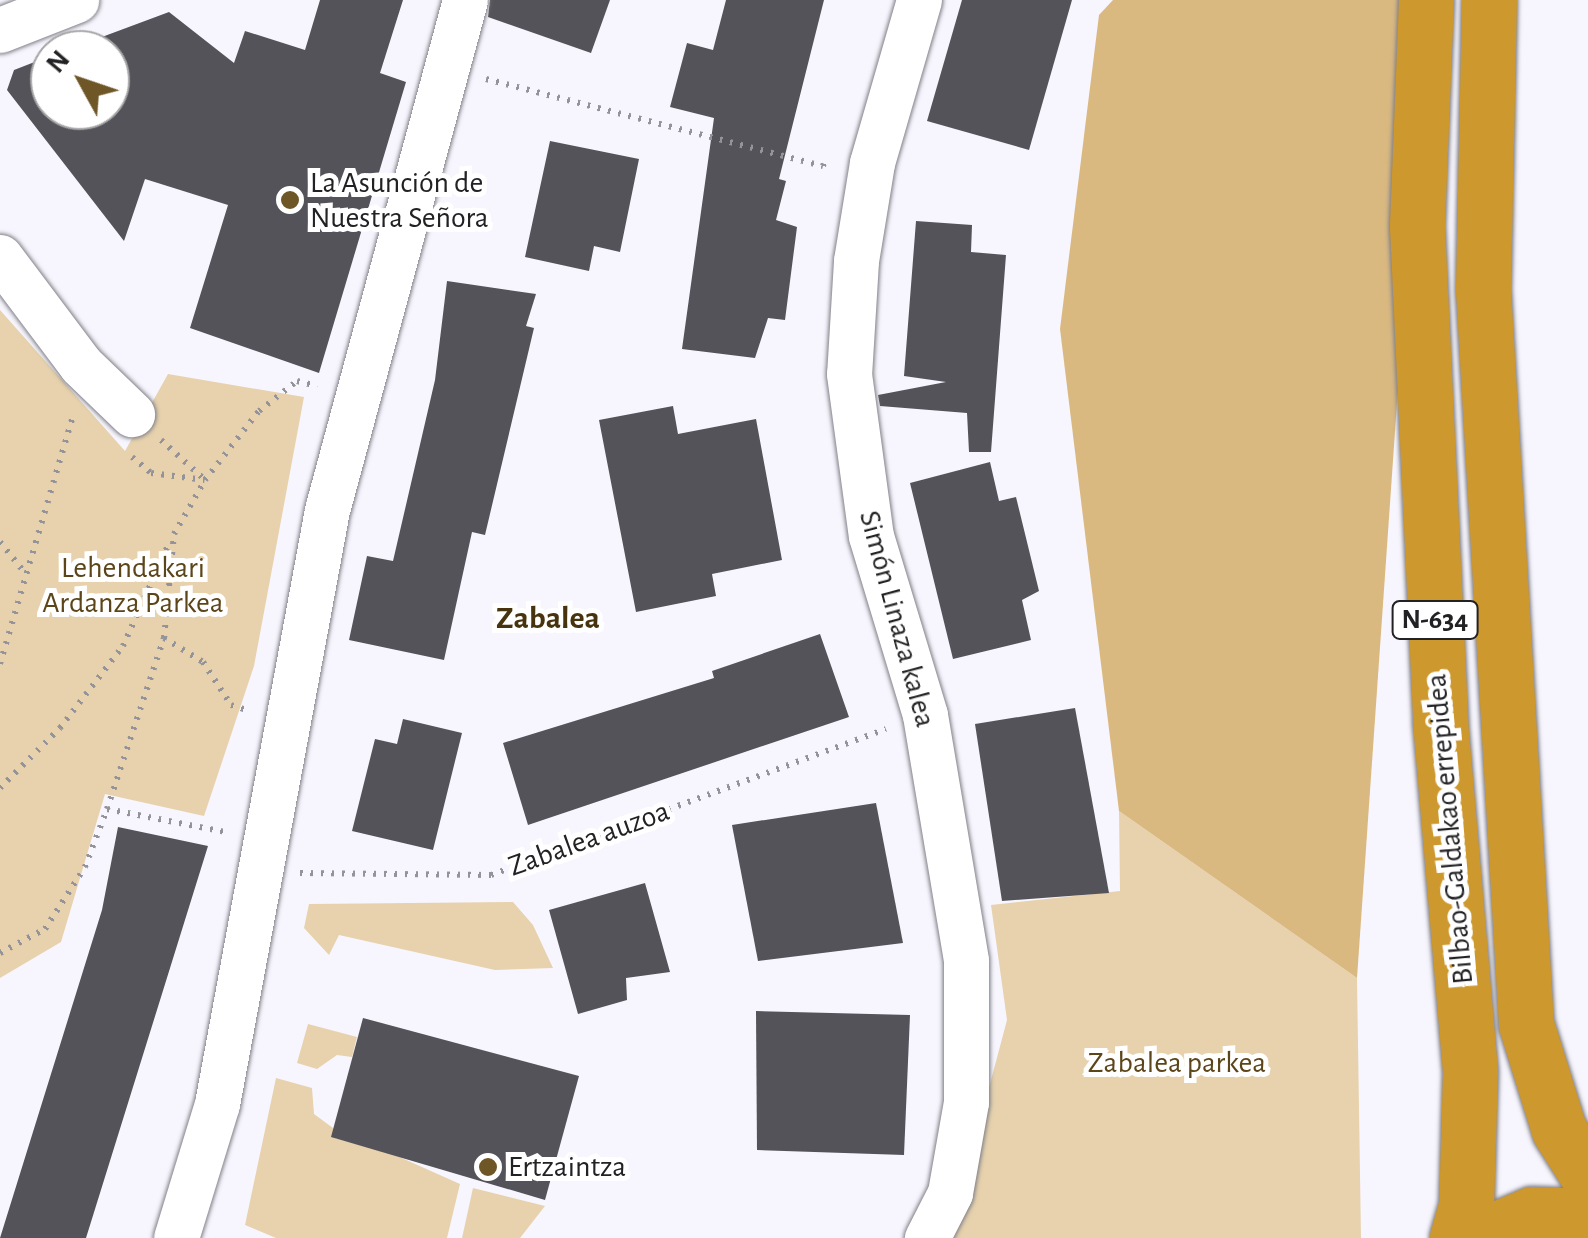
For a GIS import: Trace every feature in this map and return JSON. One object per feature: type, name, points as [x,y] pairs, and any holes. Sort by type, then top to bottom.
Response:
[{"type":"highway","name":"Bilbao-Galdakao errepidea","points":[[1426,0],[1417,228],[1440,721],[1470,1073],[1466,1206],[1458,1238]]},
{"type":"highway","name":"Bilbao-Galdakao errepidea","points":[[1489,0],[1483,290],[1526,1024],[1559,1130],[1588,1176]]},
{"type":"highway","points":[[1476,1238],[1532,1214],[1588,1216]]},
{"type":"street","points":[[0,30],[76,0]]},
{"type":"street","points":[[176,1238],[217,1104],[282,848],[288,724],[327,510],[465,0]]},
{"type":"street","name":"Simón Linaza kalea","points":[[919,0],[872,164],[856,261],[850,374],[871,536],[925,715],[966,961],[966,1102],[950,1193],[927,1238]]},
{"type":"street","points":[[0,257],[81,364],[114,428]]},
{"type":"path","points":[[444,68],[823,166],[829,147]]},
{"type":"path","points":[[2,783],[60,728],[123,646],[174,534],[205,480],[259,412],[297,380]]},
{"type":"path","points":[[0,664],[24,572],[75,410],[205,480]]},
{"type":"path","points":[[114,428],[150,472],[205,480]]},
{"type":"path","points":[[0,953],[45,929],[86,867],[164,638],[174,534]]},
{"type":"path","points":[[0,542],[24,572]]},
{"type":"path","points":[[164,638],[203,662],[231,705],[288,724]]},
{"type":"path","name":"Zabalea auzoa","points":[[282,848],[295,873],[491,875],[925,715]]},
{"type":"path","points":[[107,808],[282,848]]},
{"type":"green space","name":"Lehendakari Ardanza Parkea","points":[[0,310],[125,451],[168,374],[304,397],[254,666],[204,816],[105,794],[61,942],[0,978]]},
{"type":"green space","name":"Zabalea parkea","points":[[1119,811],[1357,978],[1361,1238],[949,1238],[1007,1020],[991,905],[1120,891]]},
{"type":"green space","points":[[513,902],[533,925],[553,968],[495,970],[339,935],[329,955],[304,928],[309,904]]},
{"type":"green space","points":[[308,1024],[357,1037],[352,1057],[337,1055],[317,1069],[297,1063]]},
{"type":"green space","points":[[276,1078],[312,1088],[314,1114],[333,1128],[335,1138],[395,1155],[460,1184],[447,1238],[276,1238],[245,1225]]},
{"type":"green space","points":[[473,1188],[545,1206],[520,1238],[462,1238]]},
{"type":"shaded area","points":[[1113,0],[1425,0],[1357,978],[1119,811],[1060,329],[1099,15]]},
{"type":"building","name":"La Asunción de Nuestra Señora","points":[[320,0],[403,0],[380,73],[406,82],[319,373],[190,328],[228,205],[145,179],[124,241],[38,130],[130,130],[130,30],[121,30],[169,12],[234,63],[245,31],[305,50]]},
{"type":"building","points":[[490,0],[610,0],[591,53],[488,17]]},
{"type":"building","points":[[726,0],[824,0],[779,179],[786,181],[776,220],[797,227],[785,320],[768,318],[755,358],[682,349],[714,118],[670,107],[687,43],[713,50]]},
{"type":"building","points":[[962,0],[1072,0],[1029,150],[927,121]]},
{"type":"building","name":"La Asunción de Nuestra Señora","points":[[30,64],[30,120],[7,90],[14,70]]},
{"type":"building","points":[[550,141],[639,159],[620,252],[594,246],[589,271],[525,257]]},
{"type":"building","points":[[916,221],[972,225],[971,252],[1006,255],[991,452],[969,452],[967,413],[880,406],[878,395],[946,382],[904,376]]},
{"type":"building","points":[[447,281],[536,294],[526,326],[534,328],[485,535],[472,532],[444,660],[349,640],[367,556],[393,561],[435,380]]},
{"type":"building","points":[[673,406],[678,434],[756,419],[782,560],[712,574],[716,596],[636,612],[599,420]]},
{"type":"building","points":[[990,462],[999,501],[1016,497],[1039,591],[1022,600],[1031,640],[953,659],[910,483]]},
{"type":"building","points":[[820,634],[849,717],[528,825],[503,743],[714,678],[712,671]]},
{"type":"building","points":[[1075,708],[1109,893],[1002,901],[975,724]]},
{"type":"building","points":[[403,719],[462,733],[433,850],[352,831],[375,739],[397,744]]},
{"type":"building","points":[[876,803],[903,943],[758,961],[732,825]]},
{"type":"building","points":[[118,827],[208,846],[86,1238],[0,1238],[102,910]]},
{"type":"building","points":[[645,883],[670,972],[626,978],[627,1000],[578,1014],[549,910]]},
{"type":"building","points":[[756,1011],[910,1015],[904,1155],[757,1150]]},
{"type":"building","points":[[363,1018],[579,1076],[545,1200],[331,1137]]},
{"type":"place","name":"La Asunción de Nuestra Señora","points":[[290,200]]},
{"type":"place","name":"Ertzaintza","points":[[488,1167]]},
{"type":"district","name":"Zabalea","points":[[548,618]]}]
